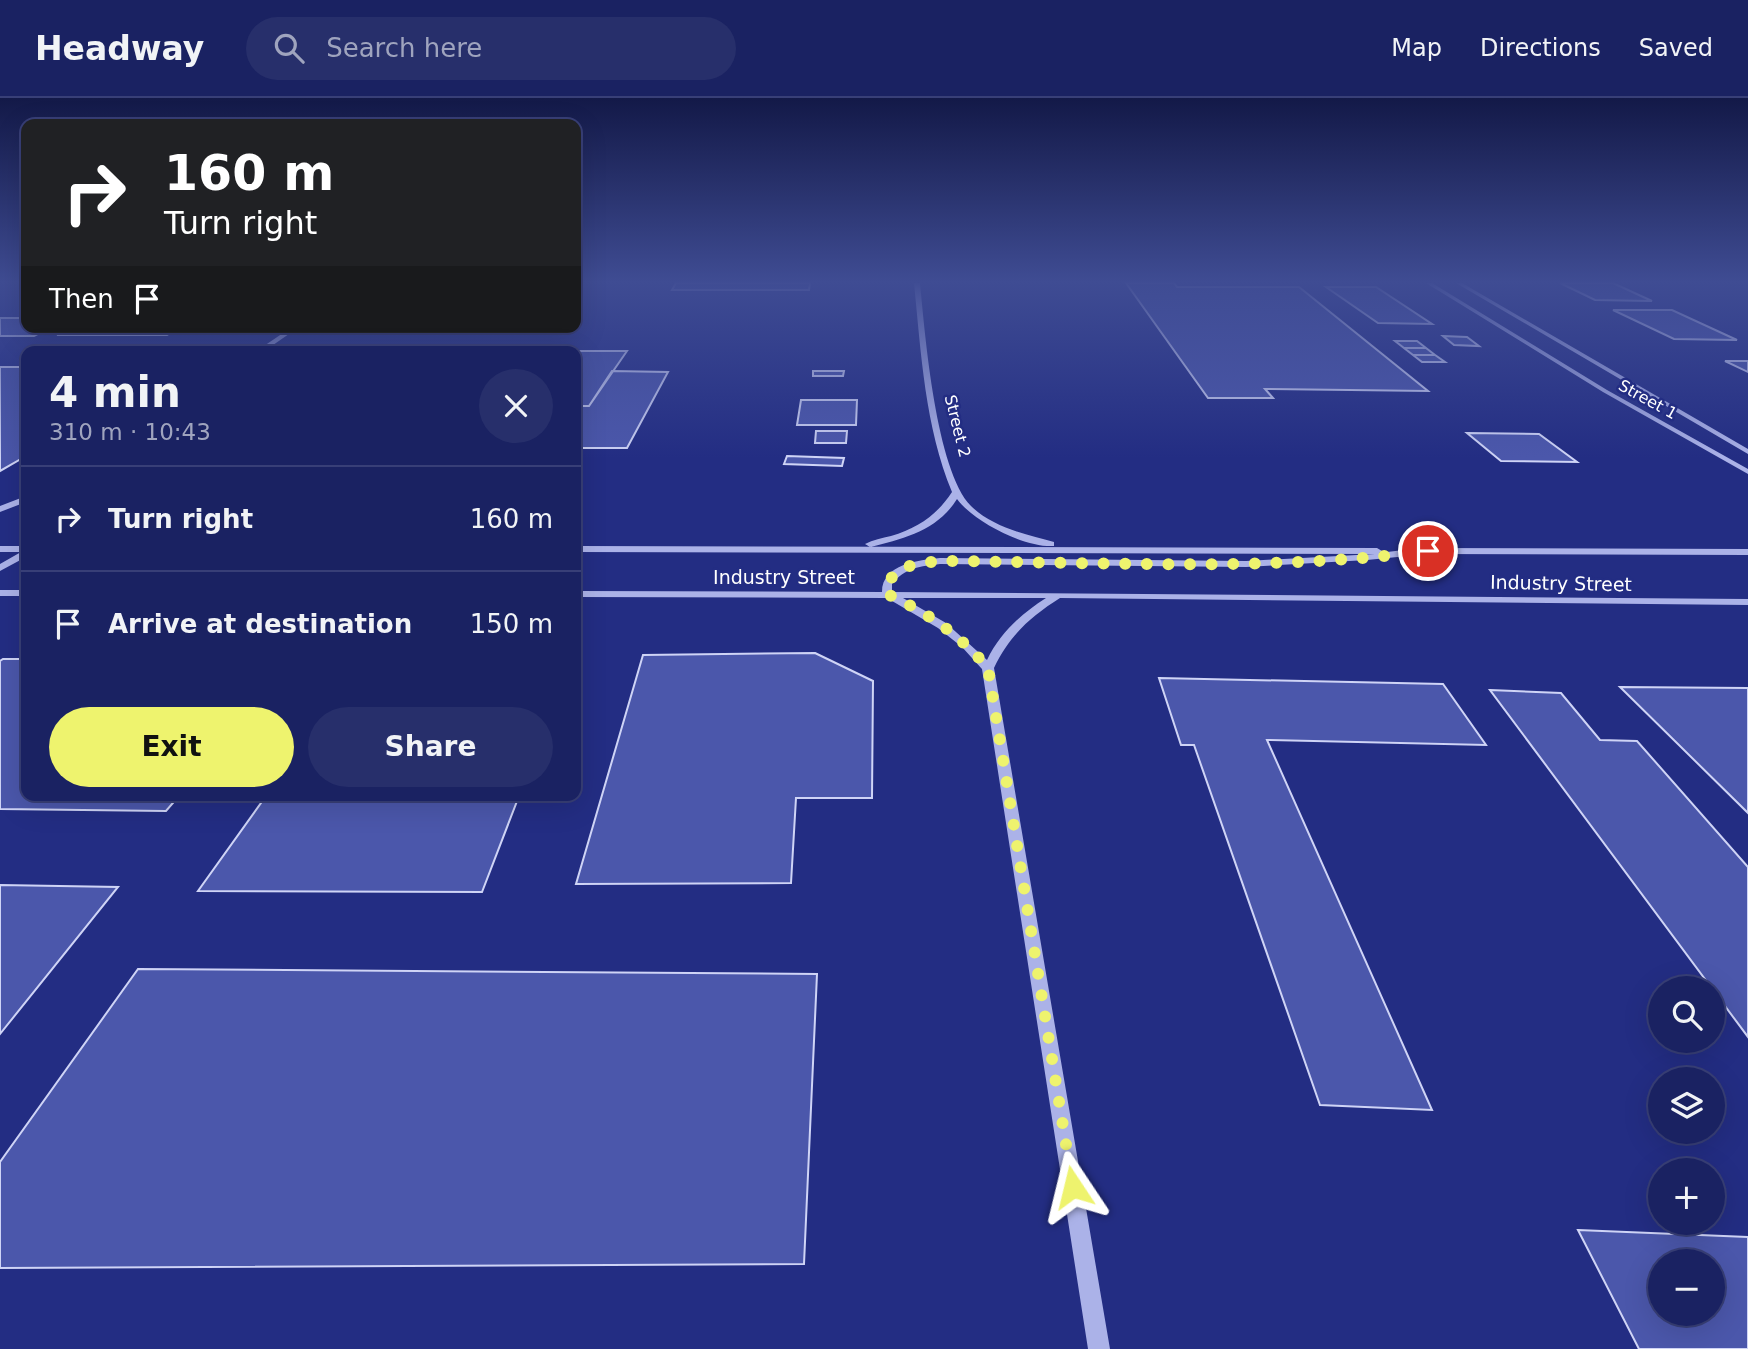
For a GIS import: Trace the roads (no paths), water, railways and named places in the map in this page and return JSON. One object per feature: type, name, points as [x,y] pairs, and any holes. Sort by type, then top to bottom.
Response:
[{"type":"street","name":"Street 2","points":[[924,341],[933,413],[956,493],[967,507],[985,520],[1011,532],[1078,549]]},
{"type":"street","name":"Street 1","points":[[1524,341],[1748,472]]},
{"type":"street","name":"Street 1","points":[[1558,341],[1748,452]]},
{"type":"street","points":[[845,549],[906,534],[932,522],[948,508],[956,493]]},
{"type":"street","points":[[0,509],[21,501]]},
{"type":"street","points":[[0,549],[21,551]]},
{"type":"street","name":"Industry Street","points":[[581,549],[1748,550]]},
{"type":"street","points":[[1099,1349],[988,668],[969,645],[946,625],[887,594],[887,584],[892,575],[901,569],[940,561],[1288,564],[1370,559],[1428,551]]},
{"type":"street","points":[[0,568],[21,554]]},
{"type":"street","points":[[0,593],[21,593]]},
{"type":"street","name":"Industry Street","points":[[581,594],[1058,595],[1748,602]]},
{"type":"street","points":[[988,668],[998,646],[1014,626],[1034,609],[1058,595]]}]
